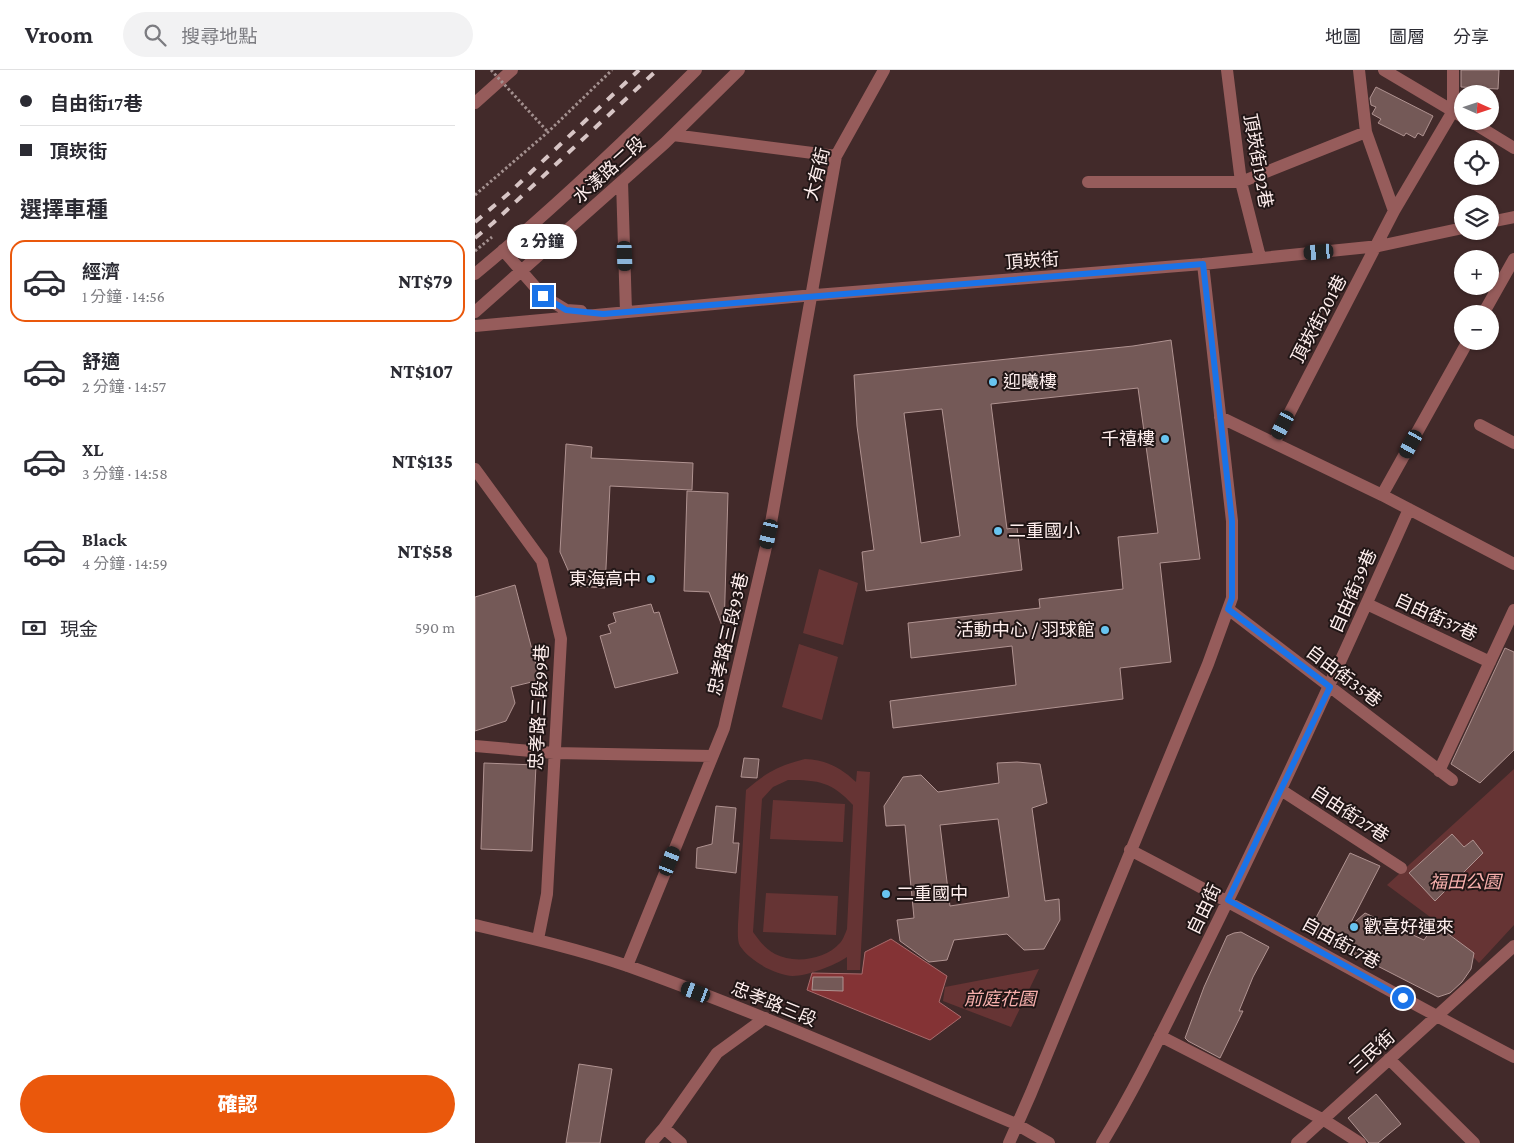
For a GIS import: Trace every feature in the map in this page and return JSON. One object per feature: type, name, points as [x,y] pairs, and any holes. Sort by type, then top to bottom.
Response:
[{"type":"street","points":[[475,103],[513,70]]},
{"type":"street","name":"水漾路二段","points":[[475,274],[535,224],[696,70]]},
{"type":"street","name":"水漾路二段","points":[[475,312],[673,135],[739,70]]},
{"type":"street","name":"大有街","points":[[812,295],[836,156],[884,70]]},
{"type":"street","name":"頂崁街192巷","points":[[1227,70],[1241,182],[1260,257]]},
{"type":"street","points":[[1359,70],[1366,132],[1394,211]]},
{"type":"street","points":[[1384,70],[1454,112]]},
{"type":"street","points":[[1453,70],[1455,85]]},
{"type":"street","name":"頂崁街201巷","points":[[1274,443],[1394,211],[1454,120]]},
{"type":"street","points":[[1485,130],[1514,148]]},
{"type":"street","points":[[1088,182],[1241,182],[1366,132]]},
{"type":"street","points":[[673,135],[836,156]]},
{"type":"street","points":[[622,181],[626,312]]},
{"type":"street","points":[[1499,220],[1514,217]]},
{"type":"street","name":"頂崁街","points":[[475,326],[812,295],[1203,264],[1377,246],[1454,230]]},
{"type":"street","name":"頂崁街","points":[[503,250],[543,296],[566,310],[603,314]]},
{"type":"street","points":[[1488,305],[1514,259]]},
{"type":"street","points":[[1009,1143],[1031,1094],[1208,664],[1232,598],[1232,521],[1203,264]]},
{"type":"street","name":"忠孝路三段93巷","points":[[627,966],[724,728],[769,534],[812,295]]},
{"type":"street","points":[[1382,495],[1463,350]]},
{"type":"street","points":[[1220,417],[1382,495],[1514,564]]},
{"type":"street","points":[[1480,425],[1514,443]]},
{"type":"street","name":"忠孝路三段99巷","points":[[475,470],[542,561],[561,639],[547,894],[537,939]]},
{"type":"street","name":"自由街39巷","points":[[1330,687],[1409,509]]},
{"type":"street","name":"自由街37巷","points":[[1367,604],[1490,662]]},
{"type":"street","name":"自由街35巷","points":[[1228,609],[1452,780]]},
{"type":"street","points":[[1439,771],[1514,610]]},
{"type":"street","name":"自由街","points":[[1102,1143],[1126,1104],[1228,900],[1330,687]]},
{"type":"street","points":[[475,746],[554,753],[713,756]]},
{"type":"street","name":"自由街27巷","points":[[1281,790],[1401,868]]},
{"type":"street","name":"自由街17巷","points":[[1131,850],[1228,900],[1437,1017],[1514,1057]]},
{"type":"street","name":"忠孝路三段","points":[[475,925],[537,939],[627,966],[765,1018],[1017,1124],[1049,1143]]},
{"type":"street","name":"三民街","points":[[1297,1143],[1514,946]]},
{"type":"street","points":[[651,1143],[664,1128],[717,1053],[765,1018]]},
{"type":"street","points":[[1160,1036],[1324,1120],[1360,1143]]},
{"type":"street","points":[[1389,1060],[1474,1143]]},
{"type":"street","points":[[664,1128],[681,1143]]},
{"type":"path","points":[[491,70],[548,132]]},
{"type":"path","points":[[475,195],[548,132],[612,70]]},
{"type":"green space","points":[[819,569],[858,583],[843,645],[803,633]]},
{"type":"green space","points":[[799,644],[838,657],[822,720],[782,707]]},
{"type":"green space","points":[[805,759],[826,763],[838,768],[856,782],[857,771],[870,772],[860,970],[847,970],[847,957],[821,970],[799,976],[786,975],[756,962],[744,952],[739,944],[738,924],[746,790],[773,770]],"holes":[[[788,780],[817,782],[831,787],[853,805],[847,929],[841,942],[834,949],[809,959],[791,959],[771,952],[753,932],[762,799],[773,787]]]},
{"type":"green space","name":"福田公園","points":[[1514,769],[1514,925],[1479,963],[1445,928],[1387,885]]},
{"type":"green space","points":[[773,800],[845,804],[843,842],[770,839]]},
{"type":"green space","points":[[766,893],[838,896],[836,935],[763,932]]},
{"type":"green space","name":"前庭花園","points":[[1039,969],[1011,1027],[943,1001],[945,987]]},
{"type":"shaded area","points":[[891,939],[947,976],[939,1002],[961,1017],[930,1040],[807,990],[812,973],[862,974],[865,952]]},
{"type":"building","points":[[1461,70],[1499,70],[1498,85],[1461,85]]},
{"type":"building","points":[[1376,87],[1433,116],[1423,136],[1418,133],[1415,138],[1406,133],[1404,136],[1378,123],[1381,119],[1372,114],[1376,107],[1371,105],[1370,98]]},
{"type":"building","points":[[1171,340],[1200,559],[1160,563],[1171,662],[1120,668],[1123,699],[893,728],[890,701],[1016,685],[1012,646],[911,658],[908,623],[1040,608],[1039,599],[1123,589],[1118,537],[1158,533],[1138,388],[991,404],[1007,529],[1017,527],[1022,570],[866,591],[862,552],[874,550],[857,426],[854,375],[1133,346]],"holes":[[[942,409],[960,536],[921,543],[904,413]]]},
{"type":"building","points":[[566,444],[592,447],[591,458],[693,463],[692,490],[610,486],[605,588],[575,586],[560,552]]},
{"type":"building","points":[[687,491],[728,493],[724,631],[709,592],[684,591]]},
{"type":"building","points":[[515,585],[540,680],[511,687],[515,703],[506,721],[475,731],[475,597]]},
{"type":"building","points":[[651,604],[654,613],[659,612],[678,673],[615,688],[600,636],[611,633],[608,625],[616,622],[613,613]]},
{"type":"building","points":[[1505,648],[1514,652],[1514,750],[1480,783],[1451,764]]},
{"type":"building","points":[[744,758],[759,759],[757,778],[741,777]]},
{"type":"building","points":[[484,763],[536,765],[532,851],[481,849]]},
{"type":"building","points":[[997,763],[1040,764],[1047,803],[1032,808],[1045,901],[1059,899],[1060,920],[1044,949],[1024,950],[1007,934],[954,940],[947,960],[929,962],[900,941],[897,920],[914,918],[905,825],[886,826],[884,806],[903,777],[921,775],[938,792],[999,783]],"holes":[[[998,819],[1009,897],[950,906],[940,825]]]},
{"type":"building","points":[[716,806],[736,808],[733,843],[739,843],[736,873],[696,868],[697,848],[712,844]]},
{"type":"building","points":[[1452,834],[1464,847],[1473,840],[1483,853],[1435,901],[1409,873]]},
{"type":"building","name":"歡喜好運來","points":[[1350,853],[1380,866],[1348,928],[1365,913],[1424,940],[1435,924],[1474,953],[1471,969],[1462,982],[1450,993],[1438,997],[1309,931]]},
{"type":"building","points":[[1241,932],[1269,947],[1253,977],[1239,1011],[1243,1011],[1220,1058],[1185,1038],[1204,987],[1227,936]]},
{"type":"building","points":[[813,977],[843,977],[843,991],[812,990]]},
{"type":"building","points":[[579,1064],[612,1069],[600,1143],[566,1143]]},
{"type":"building","points":[[1376,1094],[1401,1124],[1378,1143],[1369,1143],[1348,1118]]},
{"type":"railway","points":[[475,222],[508,194],[639,70]]},
{"type":"railway","points":[[475,238],[657,70]]},
{"type":"place","name":"迎曦樓","points":[[993,382]]},
{"type":"place","name":"千禧樓","points":[[1165,439]]},
{"type":"place","name":"二重國小","points":[[998,531]]},
{"type":"place","name":"東海高中","points":[[651,579]]},
{"type":"place","name":"活動中心 / 羽球館","points":[[1105,630]]},
{"type":"place","name":"二重國中","points":[[886,894]]},
{"type":"place","name":"歡喜好運來","points":[[1354,927]]},
{"type":"route","points":[[543,296],[566,310],[603,314],[812,295],[1203,264],[1232,521],[1232,598],[1228,609],[1330,687],[1228,900],[1403,998]]}]
